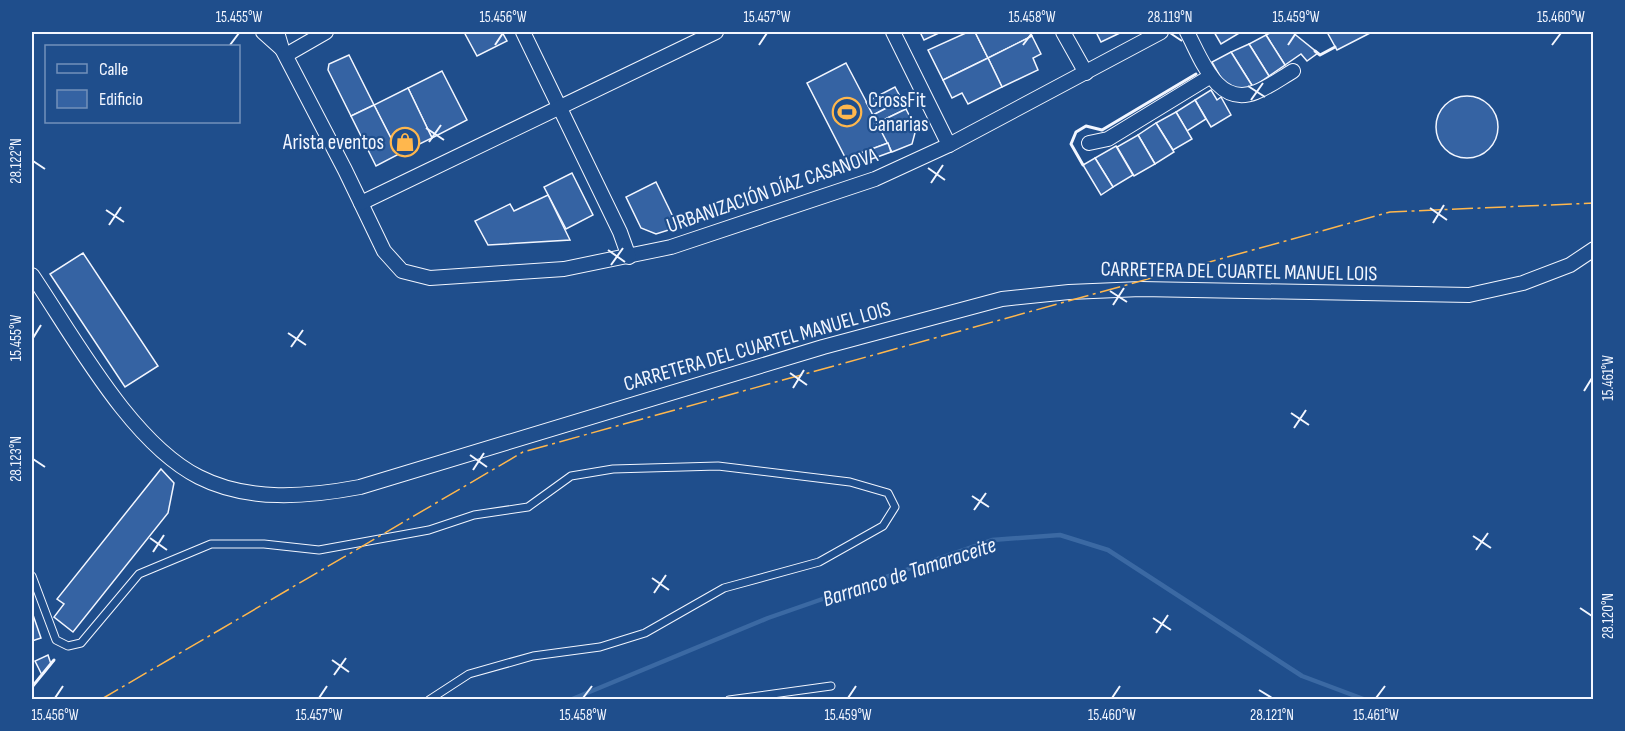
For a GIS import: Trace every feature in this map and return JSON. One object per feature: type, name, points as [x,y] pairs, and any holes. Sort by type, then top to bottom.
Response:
[{"type":"street","name":"URBANIZACIÓN DÍAZ CASANOVA","points":[[263,32],[284,52]]},
{"type":"street","name":"URBANIZACIÓN DÍAZ CASANOVA","points":[[277,32],[284,52],[384,251],[402,271],[430,278],[564,269],[672,247],[875,179],[949,145],[1161,32]]},
{"type":"street","points":[[284,52],[326,32]]},
{"type":"street","points":[[522,32],[620,232],[628,256]]},
{"type":"street","points":[[361,203],[716,32]]},
{"type":"street","points":[[893,32],[949,145]]},
{"type":"street","points":[[1063,32],[1086,73]]},
{"type":"street","points":[[1187,32],[1211,76],[1220,88],[1230,93],[1248,94],[1293,71]]},
{"type":"street","points":[[1089,143],[1108,139],[1211,76]]},
{"type":"street","name":"CARRETERA DEL CUARTEL MANUEL LOIS","points":[[32,275],[119,404],[160,450],[198,477],[234,489],[312,496],[360,487],[812,351],[1002,298],[1142,289],[1469,295],[1523,283],[1570,265],[1593,249]]},
{"type":"lane","points":[[32,576],[56,640],[68,646],[81,643],[139,574],[211,544],[264,544],[319,550],[429,530],[474,515],[528,507],[572,476],[613,469],[718,466],[850,482],[888,493],[895,507],[883,526],[819,562],[724,588],[645,633],[600,647],[533,656],[469,674],[429,699]]},
{"type":"lane","points":[[729,699],[831,686]]},
{"type":"building","points":[[464,32],[502,32],[507,41],[477,56]]},
{"type":"building","points":[[920,32],[941,32],[924,40]]},
{"type":"building","points":[[968,32],[975,32],[988,58],[943,80],[928,50]]},
{"type":"building","points":[[975,32],[1030,32],[1032,36],[988,58]]},
{"type":"building","points":[[1096,32],[1122,32],[1101,42]]},
{"type":"building","points":[[1214,32],[1241,32],[1221,44]]},
{"type":"building","points":[[1272,32],[1292,32],[1318,53],[1307,61],[1301,54],[1285,65],[1266,35]]},
{"type":"building","points":[[1327,32],[1372,32],[1337,50]]},
{"type":"building","points":[[1266,35],[1285,65],[1269,76],[1249,44]]},
{"type":"building","points":[[1032,36],[1041,54],[1033,58],[1038,70],[1002,87],[988,58]]},
{"type":"building","points":[[1249,44],[1269,76],[1253,87],[1231,52]]},
{"type":"building","points":[[1231,52],[1253,87],[1244,89],[1229,87],[1224,83],[1212,62]]},
{"type":"building","points":[[349,55],[374,105],[351,116],[328,70],[329,64]]},
{"type":"building","points":[[988,58],[1002,87],[968,104],[962,93],[952,98],[943,80]]},
{"type":"building","points":[[846,63],[888,143],[846,159],[807,83]]},
{"type":"building","points":[[442,71],[467,120],[432,138],[408,88]]},
{"type":"building","points":[[895,87],[902,100],[873,115],[866,102]]},
{"type":"building","points":[[408,88],[432,138],[399,154],[374,105]]},
{"type":"building","points":[[1211,90],[1217,100],[1221,97],[1231,115],[1211,127],[1195,100]]},
{"type":"building","points":[[1467,96],[1489,105],[1498,127],[1489,149],[1467,158],[1445,149],[1436,127],[1445,105]]},
{"type":"building","points":[[902,100],[906,109],[877,123],[873,115]]},
{"type":"building","points":[[1195,100],[1206,119],[1187,131],[1176,112]]},
{"type":"building","points":[[374,105],[399,154],[376,166],[351,116]]},
{"type":"building","points":[[906,109],[916,129],[912,144],[892,152],[877,123]]},
{"type":"building","points":[[1176,112],[1192,139],[1173,150],[1156,123]]},
{"type":"building","points":[[1156,123],[1174,152],[1155,164],[1138,135]]},
{"type":"building","points":[[1138,135],[1155,164],[1134,176],[1117,147]]},
{"type":"building","points":[[888,143],[891,152],[847,168],[844,159]]},
{"type":"building","points":[[1116,146],[1133,175],[1113,187],[1095,158]]},
{"type":"building","points":[[1095,158],[1113,187],[1101,195],[1083,165]]},
{"type":"building","points":[[572,173],[593,215],[566,229],[544,187]]},
{"type":"building","points":[[656,182],[678,227],[656,234],[641,228],[626,197]]},
{"type":"building","points":[[548,195],[570,240],[488,245],[475,221],[510,204],[514,211]]},
{"type":"building","points":[[83,253],[158,366],[125,387],[50,274]]},
{"type":"building","points":[[161,469],[174,483],[168,513],[73,632],[54,617],[64,604],[57,599]]},
{"type":"building","points":[[32,612],[41,638],[32,641]]},
{"type":"building","points":[[48,655],[51,664],[42,675],[35,661]]},
{"type":"waterway","name":"Barranco de Tamaraceite","points":[[570,700],[768,618],[992,540],[1060,535],[1108,550],[1302,676],[1366,700]]},
{"type":"wall","points":[[1315,51],[1320,55],[1335,47]]},
{"type":"wall","points":[[1083,165],[1071,144],[1076,132],[1086,126],[1102,130],[1196,74]]},
{"type":"wall","points":[[32,687],[54,660]]},
{"type":"power","points":[[100,700],[523,452],[1390,212],[1594,203]]},
{"type":"place","name":"CrossFit Canarias","points":[[847,112]]},
{"type":"place","name":"Arista eventos","points":[[405,142]]}]
